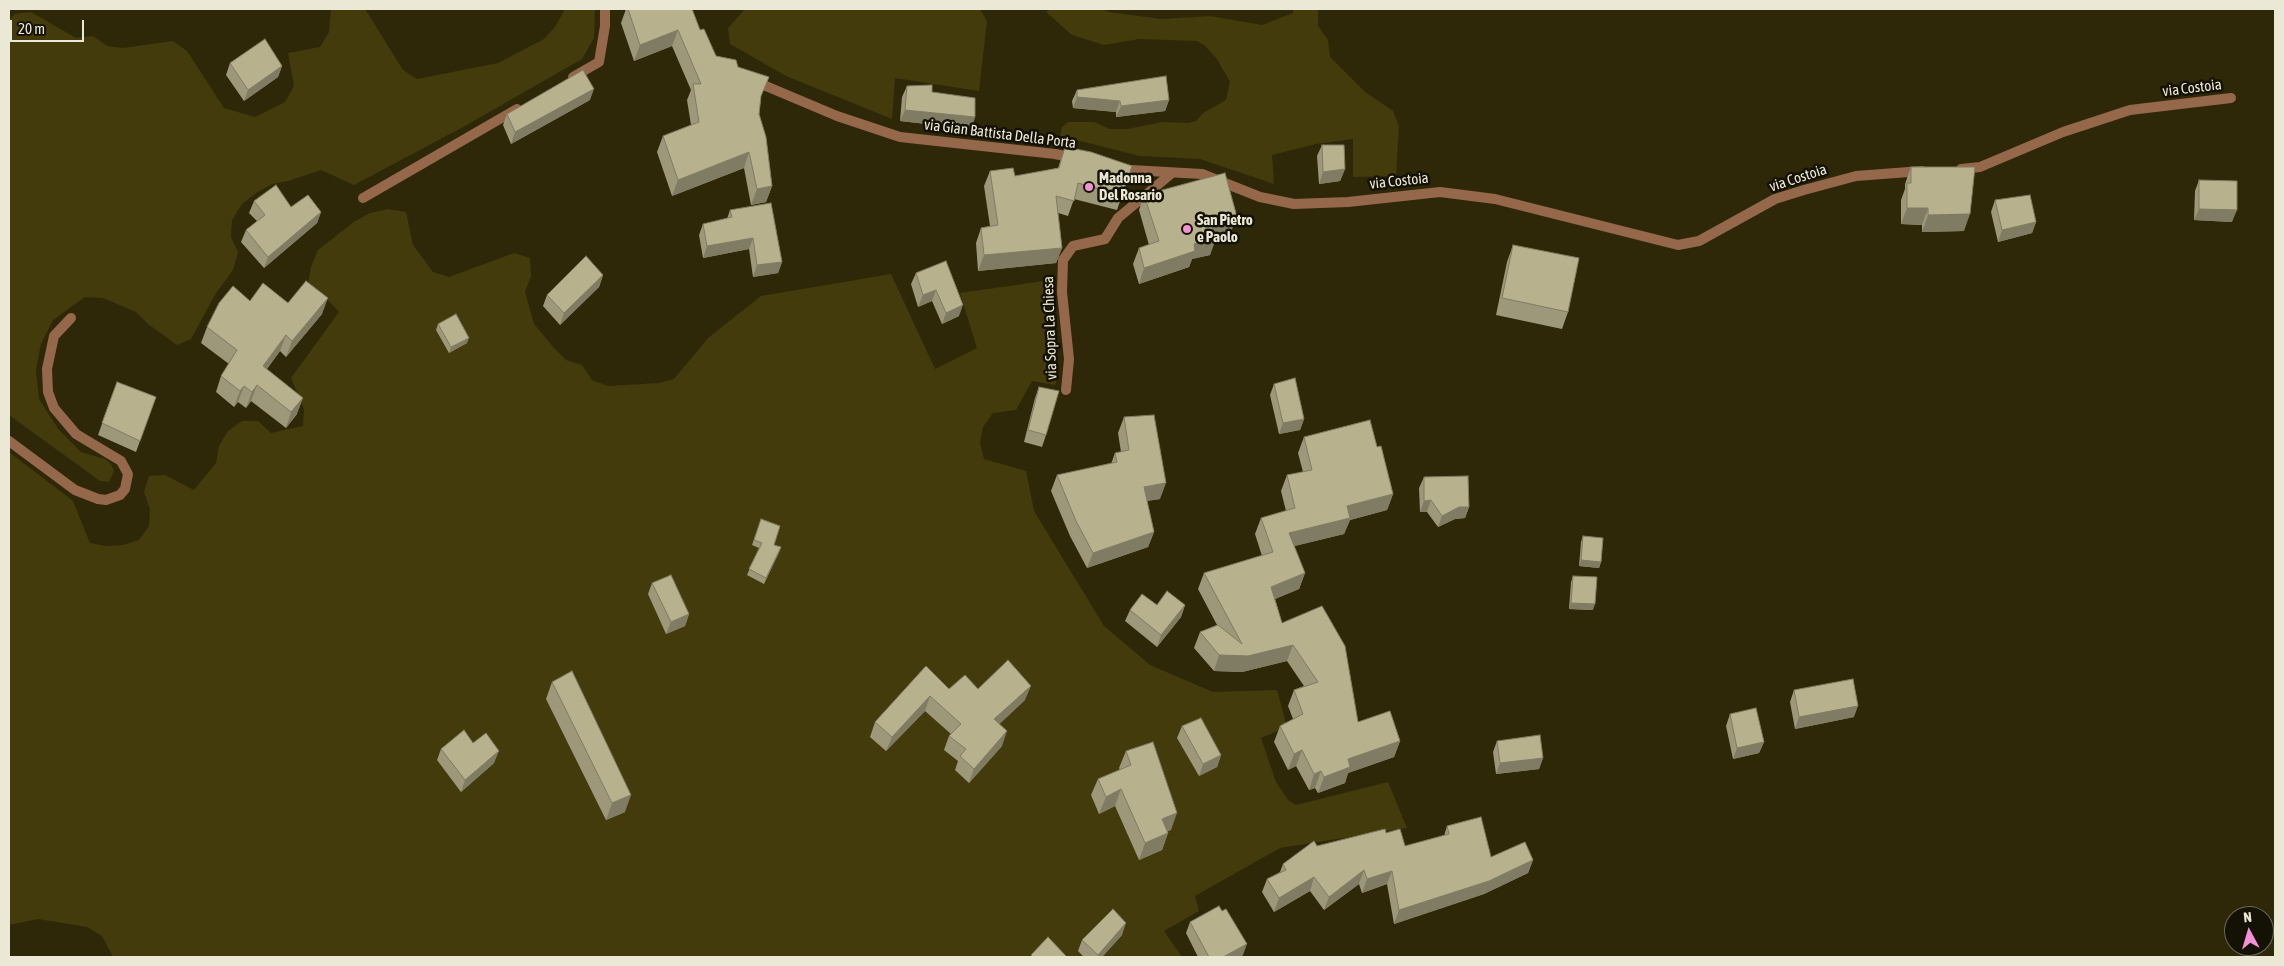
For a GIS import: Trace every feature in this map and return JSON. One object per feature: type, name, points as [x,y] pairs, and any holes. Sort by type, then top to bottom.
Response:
[{"type":"street","points":[[565,81],[599,62],[605,26],[605,9]]},
{"type":"street","name":"via Gian Battista Della Porta","points":[[744,76],[837,116],[900,137],[1055,154],[1084,160]]},
{"type":"street","name":"via Costoia","points":[[1954,169],[1980,167],[2063,132],[2130,110],[2231,98]]},
{"type":"street","points":[[363,198],[523,106]]},
{"type":"street","points":[[1103,164],[1131,170],[1172,173]]},
{"type":"street","name":"via Costoia","points":[[1172,173],[1202,174],[1260,197],[1294,204],[1348,202],[1440,192],[1486,198],[1678,245],[1698,241],[1775,199],[1812,188],[1856,176],[1936,170]]},
{"type":"street","name":"via Sopra La Chiesa","points":[[1066,390],[1069,359],[1062,292],[1063,260],[1073,246],[1105,239],[1118,218],[1172,173]]},
{"type":"street","points":[[9,442],[75,490],[98,499],[106,500],[120,495],[125,489],[128,474],[121,461],[76,434],[54,408],[48,392],[47,369],[54,336],[71,318]]},
{"type":"shaded area","points":[[331,9],[365,9],[403,70],[417,79],[498,63],[544,39],[555,27],[565,9],[595,9],[594,38],[582,59],[465,126],[354,185],[321,170],[288,181],[272,184],[256,193],[242,204],[232,220],[231,237],[238,252],[233,270],[216,293],[191,339],[177,345],[148,324],[136,312],[103,298],[85,297],[53,320],[41,344],[36,370],[39,399],[59,430],[81,452],[105,459],[111,464],[114,471],[109,482],[100,481],[9,415],[9,20],[15,14],[31,12],[76,38],[93,36],[107,46],[123,48],[173,41],[187,51],[224,108],[255,117],[285,102],[294,86],[288,53],[320,47],[329,32]]},
{"type":"shaded area","points":[[745,9],[980,9],[987,21],[979,91],[895,78],[892,119],[786,76],[730,44],[728,28]]},
{"type":"shaded area","points":[[1050,9],[1101,9],[1109,12],[1161,19],[1210,16],[1262,25],[1293,13],[1293,9],[1318,9],[1318,26],[1328,40],[1330,57],[1365,92],[1393,111],[1399,126],[1396,176],[1353,177],[1353,139],[1316,144],[1272,155],[1274,184],[1200,159],[1140,156],[1060,136],[1062,127],[1068,122],[1094,122],[1110,129],[1127,129],[1163,122],[1188,123],[1196,121],[1203,113],[1226,100],[1230,82],[1217,59],[1204,45],[1197,41],[1139,39],[1104,45],[1072,35],[1046,12]]},
{"type":"shaded area","points":[[388,209],[406,212],[413,245],[433,272],[449,277],[514,253],[530,258],[531,276],[525,292],[534,324],[566,360],[582,365],[592,380],[608,386],[659,383],[674,379],[708,338],[761,296],[891,274],[935,369],[977,348],[960,293],[1044,281],[1058,373],[1055,385],[1032,381],[1016,410],[993,413],[983,427],[980,443],[984,459],[1026,471],[1034,511],[1104,626],[1150,665],[1213,692],[1277,690],[1287,727],[1261,738],[1276,782],[1288,800],[1296,805],[1388,782],[1407,828],[1280,848],[1195,896],[1199,911],[1164,931],[1182,957],[113,957],[102,936],[87,927],[38,919],[9,925],[9,452],[73,501],[90,543],[106,546],[123,545],[139,540],[149,526],[150,509],[144,492],[149,476],[165,475],[194,490],[216,463],[219,446],[228,431],[242,421],[258,421],[271,433],[303,426],[304,409],[291,378],[339,312],[323,295],[308,284],[311,267],[318,250],[355,221],[370,213]]},
{"type":"building","points":[[628,9],[692,9],[700,30],[704,29],[716,56],[736,60],[738,67],[769,77],[761,96],[759,114],[766,137],[772,186],[757,189],[749,152],[678,180],[663,136],[699,122],[693,84],[701,84],[678,30],[640,45]]},
{"type":"building","points":[[265,39],[282,66],[248,90],[230,63]]},
{"type":"building","points":[[583,70],[594,89],[515,132],[507,114]]},
{"type":"building","points":[[1166,76],[1169,100],[1121,106],[1120,101],[1077,97],[1077,90]]},
{"type":"building","points":[[932,85],[932,92],[975,98],[975,117],[905,110],[907,86]]},
{"type":"building","points":[[1322,145],[1344,145],[1345,169],[1323,172]]},
{"type":"building","points":[[1065,147],[1091,152],[1132,166],[1122,195],[1078,183],[1074,201],[1056,196],[1062,248],[984,255],[981,228],[998,225],[990,171],[1013,168],[1015,176],[1059,168]]},
{"type":"building","points":[[1911,167],[1975,167],[1970,214],[1928,215],[1928,208],[1907,208],[1907,183],[1911,183]]},
{"type":"building","name":"San Pietro e Paolo","points":[[1225,173],[1237,217],[1211,223],[1216,239],[1194,244],[1195,251],[1144,268],[1139,248],[1159,241],[1144,195]]},
{"type":"building","points":[[2199,180],[2237,181],[2237,210],[2199,209]]},
{"type":"building","points":[[276,185],[291,207],[308,195],[321,212],[268,257],[246,230],[265,215],[254,201]]},
{"type":"building","points":[[2030,195],[2036,222],[2002,230],[1995,200]]},
{"type":"building","points":[[771,203],[782,262],[757,265],[753,238],[707,246],[703,224],[732,217],[730,210]]},
{"type":"building","points":[[1513,245],[1579,258],[1568,312],[1502,298]]},
{"type":"building","points":[[586,256],[603,275],[564,313],[547,295]]},
{"type":"building","points":[[946,261],[963,305],[946,313],[936,290],[923,295],[916,273]]},
{"type":"building","points":[[306,281],[328,298],[292,341],[286,335],[263,366],[303,398],[291,412],[257,385],[252,392],[244,386],[240,391],[221,376],[237,350],[207,327],[219,303],[233,286],[250,301],[263,283],[288,303]]},
{"type":"building","points":[[456,314],[469,338],[451,347],[438,324]]},
{"type":"building","points":[[1295,378],[1304,419],[1283,423],[1274,384]]},
{"type":"building","points":[[117,382],[156,397],[140,441],[102,423]]},
{"type":"building","points":[[1039,387],[1059,391],[1046,435],[1028,430]]},
{"type":"building","points":[[1154,415],[1166,483],[1144,487],[1154,532],[1093,553],[1076,521],[1057,475],[1117,462],[1115,453],[1129,450],[1124,417]]},
{"type":"building","points":[[1370,420],[1377,447],[1381,446],[1393,494],[1347,506],[1350,518],[1289,533],[1305,573],[1271,587],[1282,623],[1322,606],[1345,646],[1358,722],[1390,711],[1400,741],[1348,759],[1350,767],[1324,777],[1321,771],[1314,774],[1302,750],[1294,754],[1280,726],[1303,714],[1294,690],[1318,682],[1293,645],[1248,656],[1219,655],[1200,632],[1218,625],[1242,644],[1204,573],[1273,552],[1261,518],[1295,508],[1287,475],[1312,470],[1304,437]]},
{"type":"building","points":[[1468,476],[1469,507],[1459,507],[1442,516],[1431,500],[1424,501],[1424,477]]},
{"type":"building","points":[[761,519],[780,526],[774,545],[781,547],[766,578],[749,569],[762,543],[754,540]]},
{"type":"building","points":[[1583,536],[1603,538],[1601,562],[1581,560]]},
{"type":"building","points":[[671,575],[689,614],[671,622],[652,583]]},
{"type":"building","points":[[1573,576],[1597,577],[1595,604],[1571,603]]},
{"type":"building","points":[[1167,591],[1185,605],[1161,635],[1130,610],[1142,594],[1157,605]]},
{"type":"building","points":[[1008,660],[1031,686],[994,719],[1007,731],[974,769],[960,756],[966,749],[949,736],[961,724],[930,696],[892,737],[875,722],[926,666],[949,689],[965,675],[978,689]]},
{"type":"building","points":[[572,671],[631,795],[612,803],[552,682]]},
{"type":"building","points":[[1853,679],[1858,706],[1799,717],[1794,690]]},
{"type":"building","points":[[1756,708],[1764,742],[1737,748],[1730,714]]},
{"type":"building","points":[[1201,718],[1221,755],[1203,764],[1182,726]]},
{"type":"building","points":[[464,730],[473,743],[486,733],[499,751],[465,780],[441,749]]},
{"type":"building","points":[[1540,735],[1543,758],[1500,763],[1497,741]]},
{"type":"building","points":[[1153,742],[1177,813],[1162,819],[1168,833],[1145,843],[1121,789],[1106,797],[1098,779],[1131,765],[1126,751]]},
{"type":"building","points":[[1481,817],[1491,857],[1525,842],[1533,860],[1489,881],[1399,910],[1392,871],[1367,879],[1364,870],[1329,897],[1314,877],[1279,898],[1267,879],[1286,870],[1283,864],[1314,841],[1317,846],[1385,829],[1386,833],[1400,829],[1405,846],[1449,834],[1447,826]]},
{"type":"building","points":[[1219,906],[1222,911],[1226,909],[1247,944],[1223,957],[1209,957],[1190,922]]},
{"type":"building","points":[[1113,909],[1126,923],[1098,955],[1082,940]]},
{"type":"building","points":[[1048,937],[1067,957],[1033,957],[1031,955]]},
{"type":"place","name":"Madonna Del Rosario","points":[[1089,187]]},
{"type":"place","name":"San Pietro e Paolo","points":[[1187,229]]}]
